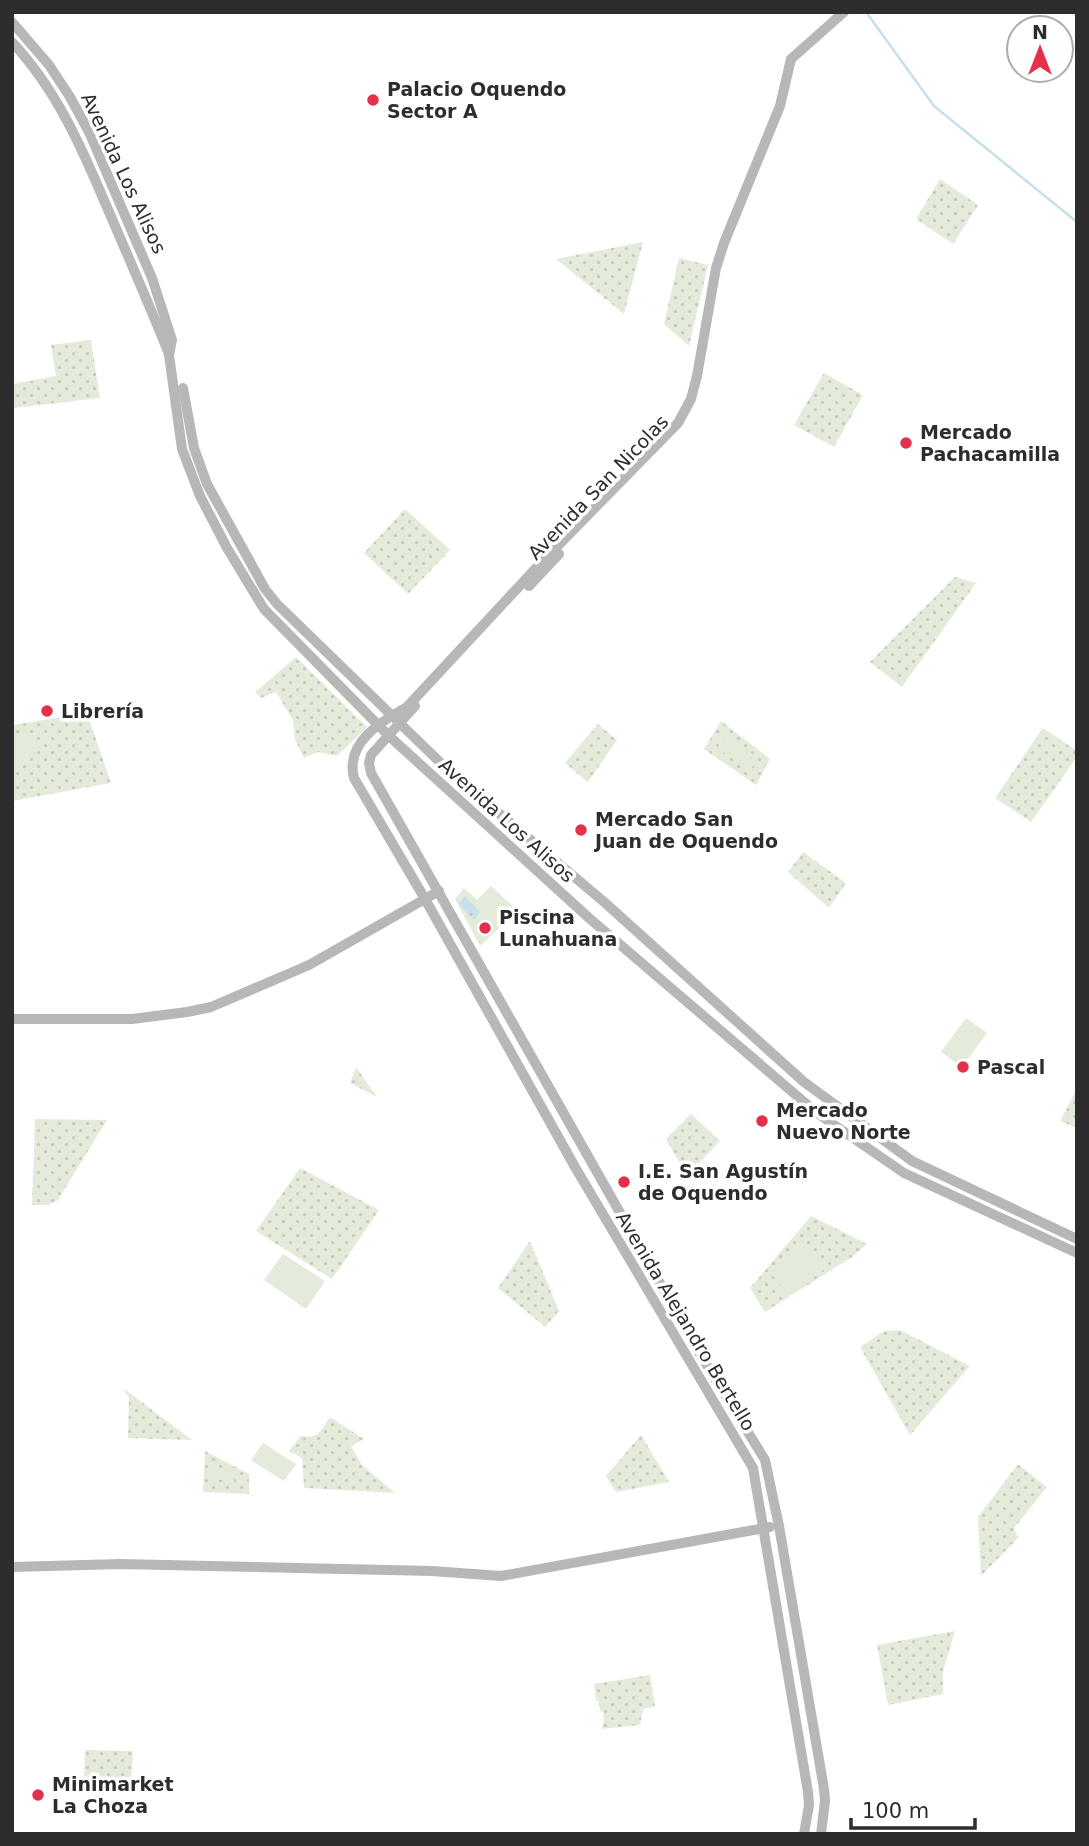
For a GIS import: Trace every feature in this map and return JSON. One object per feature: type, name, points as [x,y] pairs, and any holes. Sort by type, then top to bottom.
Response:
[{"type":"street","name":"Avenida San Nicolas","points":[[378,725],[409,709],[682,426],[697,396],[729,245],[785,107],[794,57],[844,12]]},
{"type":"street","name":"Avenida Los Alisos","points":[[12,22],[49,65],[89,132],[152,278],[172,340],[169,355]]},
{"type":"street","name":"Avenida Los Alisos","points":[[12,42],[30,60],[76,136],[169,355],[182,449],[200,496],[227,548],[264,609],[389,736],[589,918],[817,1114],[905,1174],[1077,1254]]},
{"type":"street","name":"Avenida Los Alisos","points":[[183,388],[194,448],[207,484],[265,589],[391,717],[532,843],[603,901],[804,1082],[912,1161],[1077,1239]]},
{"type":"street","points":[[391,717],[395,710],[409,709],[407,726],[411,736]]},
{"type":"street","name":"Avenida San Nicolas","points":[[389,736],[391,717]]},
{"type":"street","name":"Avenida Alejandro Bertello","points":[[378,725],[356,750],[352,764],[354,779],[425,899],[575,1167],[753,1468],[808,1792],[809,1805],[804,1834]]},
{"type":"street","name":"Avenida Alejandro Bertello","points":[[389,736],[371,755],[371,773],[668,1298],[765,1460],[779,1526],[824,1789],[821,1834]]},
{"type":"street","points":[[12,1019],[132,1019],[211,1007],[309,965],[439,891]]},
{"type":"street","points":[[12,1567],[134,1564],[432,1571],[501,1576],[779,1526]]},
{"type":"green space","points":[[940,179],[978,205],[953,244],[916,219]]},
{"type":"green space","points":[[643,242],[624,314],[556,259]]},
{"type":"green space","points":[[679,258],[708,265],[689,346],[664,324]]},
{"type":"green space","points":[[91,340],[100,398],[14,408],[12,384],[56,376],[51,345]]},
{"type":"green space","points":[[824,373],[863,395],[834,447],[794,425]]},
{"type":"green space","points":[[405,509],[450,550],[408,594],[364,553]]},
{"type":"green space","points":[[955,577],[976,583],[902,687],[870,662]]},
{"type":"green space","points":[[296,657],[367,727],[337,756],[318,752],[304,758],[295,740],[293,720],[276,692],[261,698],[255,692]]},
{"type":"green space","points":[[87,713],[111,783],[12,801],[12,725]]},
{"type":"green space","points":[[721,721],[770,759],[756,785],[704,749]]},
{"type":"green space","points":[[598,724],[617,740],[588,782],[565,763]]},
{"type":"green space","points":[[24,728],[43,746],[16,773],[12,769],[12,740]]},
{"type":"green space","points":[[1043,728],[1077,751],[1077,757],[1031,822],[995,798]]},
{"type":"green space","points":[[726,734],[758,758],[750,771],[717,748]]},
{"type":"green space","points":[[803,852],[846,883],[829,908],[788,872]]},
{"type":"green space","name":"Piscina Lunahuana","points":[[491,886],[518,911],[480,946],[455,899],[464,888],[477,900]]},
{"type":"green space","points":[[966,1018],[987,1033],[962,1067],[941,1052]]},
{"type":"green space","points":[[356,1067],[377,1097],[350,1083]]},
{"type":"green space","points":[[1077,1089],[1077,1128],[1060,1121]]},
{"type":"green space","points":[[691,1114],[720,1141],[687,1176],[666,1139]]},
{"type":"green space","points":[[35,1119],[107,1120],[58,1200],[48,1205],[32,1205]]},
{"type":"green space","points":[[300,1168],[379,1210],[332,1279],[256,1231]]},
{"type":"green space","points":[[811,1216],[867,1244],[852,1257],[765,1312],[750,1288]]},
{"type":"green space","points":[[530,1241],[559,1311],[545,1327],[498,1288]]},
{"type":"green space","points":[[805,1242],[825,1269],[787,1294],[769,1271]]},
{"type":"green space","points":[[283,1254],[325,1281],[306,1309],[264,1280]]},
{"type":"green space","points":[[900,1330],[970,1366],[910,1435],[860,1347],[884,1331]]},
{"type":"green space","points":[[123,1388],[192,1440],[128,1438],[129,1398]]},
{"type":"green space","points":[[330,1417],[364,1439],[351,1446],[362,1465],[395,1493],[304,1488],[302,1458],[289,1451],[301,1436],[316,1435]]},
{"type":"green space","points":[[641,1435],[669,1482],[616,1492],[606,1476]]},
{"type":"green space","points":[[263,1443],[296,1464],[284,1481],[251,1460]]},
{"type":"green space","points":[[205,1451],[249,1474],[249,1494],[203,1492]]},
{"type":"green space","points":[[1018,1464],[1047,1487],[1014,1528],[1018,1538],[981,1576],[978,1517]]},
{"type":"green space","points":[[212,1466],[235,1471],[234,1482],[210,1478]]},
{"type":"green space","points":[[955,1631],[943,1671],[943,1694],[888,1705],[877,1645]]},
{"type":"green space","points":[[650,1675],[655,1706],[643,1709],[640,1725],[601,1729],[603,1712],[596,1700],[594,1684]]},
{"type":"green space","points":[[85,1750],[133,1751],[131,1782],[84,1777]]},
{"type":"water","points":[[465,896],[480,912],[474,920],[459,904]]},
{"type":"waterway","points":[[866,12],[934,106],[1077,222]]},
{"type":"place","name":"Palacio Oquendo Sector A","points":[[373,100]]},
{"type":"place","name":"Mercado Pachacamilla","points":[[906,443]]},
{"type":"place","name":"Librería","points":[[47,711]]},
{"type":"place","name":"Mercado San Juan de Oquendo","points":[[581,830]]},
{"type":"place","name":"Piscina Lunahuana","points":[[485,928]]},
{"type":"place","name":"Pascal","points":[[963,1067]]},
{"type":"place","name":"Mercado Nuevo Norte","points":[[762,1121]]},
{"type":"place","name":"I.E. San Agustín de Oquendo","points":[[624,1182]]},
{"type":"place","name":"Minimarket La Choza","points":[[38,1795]]}]
